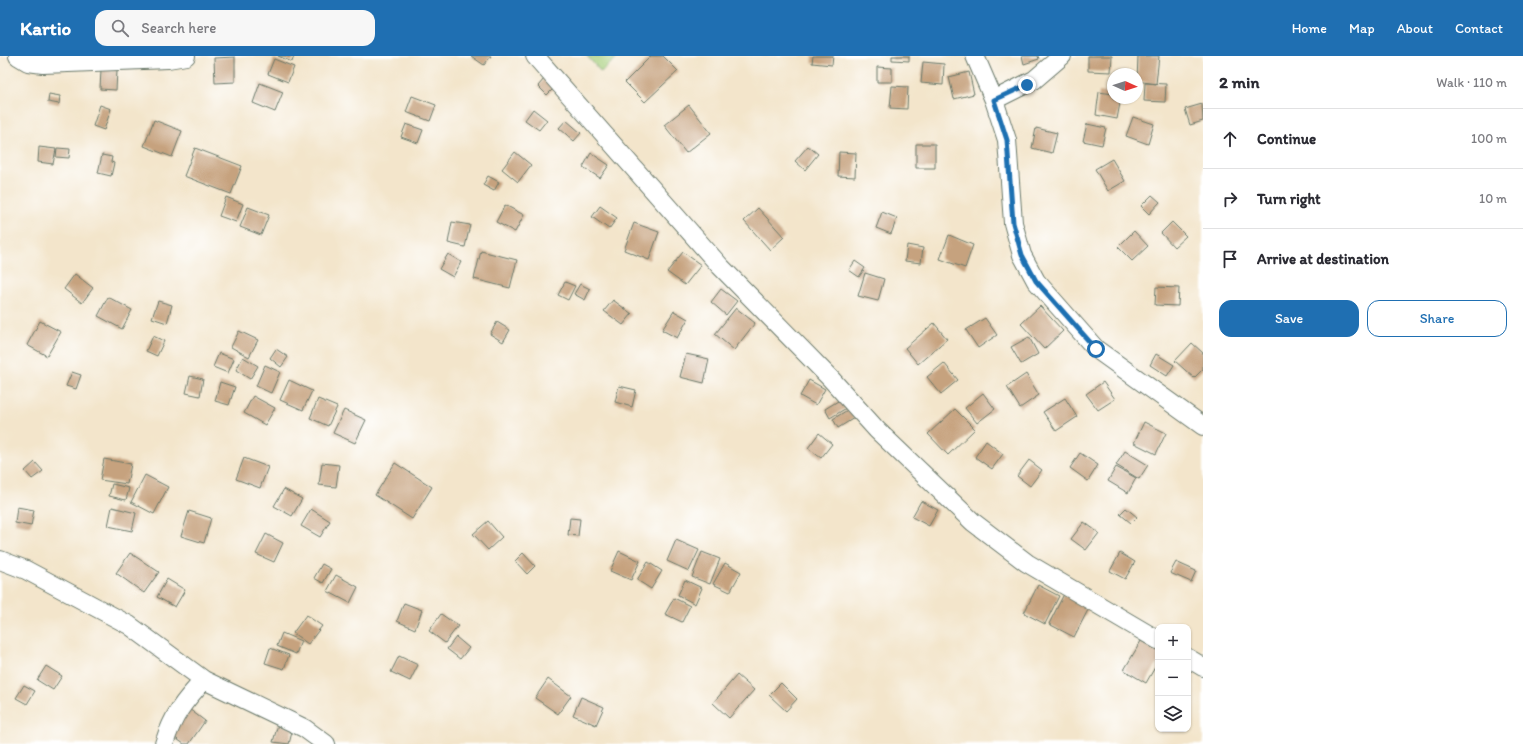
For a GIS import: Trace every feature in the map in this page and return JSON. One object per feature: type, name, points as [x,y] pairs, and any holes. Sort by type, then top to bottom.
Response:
[{"type":"street","points":[[18,56],[28,62],[43,64],[154,60],[186,56]]},
{"type":"street","points":[[535,56],[720,266],[831,379],[877,430],[973,522],[1027,563],[1155,638]]},
{"type":"street","points":[[974,56],[994,100],[1007,140],[1013,223],[1022,255],[1036,281],[1096,349],[1203,426]]},
{"type":"street","points":[[994,100],[1034,80],[1062,56]]},
{"type":"street","points":[[0,560],[26,570],[129,625],[204,680],[304,728],[326,744]]},
{"type":"street","points":[[1191,660],[1203,667]]},
{"type":"street","points":[[183,664],[184,702]]},
{"type":"street","points":[[164,744],[168,731],[184,702],[204,680]]},
{"type":"green space","points":[[587,56],[619,56],[601,72]]},
{"type":"building","points":[[278,56],[294,56],[292,62]]},
{"type":"building","points":[[471,56],[491,56],[484,65]]},
{"type":"building","points":[[651,56],[663,56],[678,71],[645,102],[625,82]]},
{"type":"building","points":[[813,56],[833,56],[832,65],[812,63]]},
{"type":"building","points":[[892,56],[909,56],[909,61],[892,60]]},
{"type":"building","points":[[1022,56],[1038,56],[1039,59],[1024,64]]},
{"type":"building","points":[[1088,56],[1112,56],[1111,68],[1107,68],[1107,72],[1088,71]]},
{"type":"building","points":[[1138,56],[1159,56],[1156,84],[1143,82],[1143,68],[1138,68]]},
{"type":"building","points":[[235,57],[235,82],[215,83],[214,58]]},
{"type":"building","points":[[274,59],[294,67],[288,82],[268,74]]},
{"type":"building","points":[[923,62],[944,64],[943,85],[921,83]]},
{"type":"building","points":[[877,67],[892,68],[892,82],[877,82]]},
{"type":"building","points":[[101,70],[117,70],[116,90],[100,89]]},
{"type":"building","points":[[969,72],[974,94],[954,99],[949,77]]},
{"type":"building","points":[[544,79],[553,89],[547,95],[538,86]]},
{"type":"building","points":[[260,83],[283,92],[275,112],[253,103]]},
{"type":"building","points":[[1145,83],[1166,84],[1165,102],[1144,101]]},
{"type":"building","points":[[892,86],[908,87],[907,109],[890,108]]},
{"type":"building","points":[[1099,92],[1107,93],[1107,104],[1120,104],[1117,119],[1096,115]]},
{"type":"building","points":[[49,94],[60,96],[59,104],[48,102]]},
{"type":"building","points":[[412,96],[436,105],[430,121],[406,112]]},
{"type":"building","points":[[1202,104],[1203,121],[1190,125],[1185,109]]},
{"type":"building","points":[[100,105],[111,109],[104,130],[93,126]]},
{"type":"building","points":[[689,105],[711,133],[686,153],[664,125]]},
{"type":"building","points":[[533,109],[547,120],[539,130],[525,120]]},
{"type":"building","points":[[1133,117],[1154,124],[1148,144],[1126,136]]},
{"type":"building","points":[[154,120],[182,131],[172,157],[144,146]]},
{"type":"building","points":[[566,120],[581,133],[574,141],[559,128]]},
{"type":"building","points":[[406,124],[423,130],[418,143],[401,137]]},
{"type":"building","points":[[1087,124],[1106,128],[1102,145],[1083,141]]},
{"type":"building","points":[[1036,128],[1057,133],[1052,153],[1032,148]]},
{"type":"building","points":[[916,144],[935,144],[935,168],[916,168]]},
{"type":"building","points":[[808,146],[818,154],[805,170],[795,161]]},
{"type":"building","points":[[39,147],[56,149],[53,164],[38,162]]},
{"type":"building","points":[[57,148],[70,149],[69,158],[56,157]]},
{"type":"building","points":[[195,148],[242,166],[231,194],[184,176]]},
{"type":"building","points":[[515,152],[531,165],[518,182],[502,169]]},
{"type":"building","points":[[839,152],[856,153],[855,177],[838,176]]},
{"type":"building","points":[[591,153],[609,165],[600,178],[583,167]]},
{"type":"building","points":[[102,155],[112,157],[111,162],[114,163],[111,176],[98,173]]},
{"type":"building","points":[[1112,159],[1125,181],[1108,191],[1095,169]]},
{"type":"building","points":[[488,176],[499,182],[494,191],[483,185]]},
{"type":"building","points":[[1152,195],[1160,202],[1149,214],[1141,206]]},
{"type":"building","points":[[226,197],[243,204],[236,222],[219,216]]},
{"type":"building","points":[[505,205],[524,215],[515,232],[496,222]]},
{"type":"building","points":[[600,206],[617,218],[609,229],[592,217]]},
{"type":"building","points":[[248,207],[269,215],[261,235],[240,227]]},
{"type":"building","points":[[758,208],[784,237],[770,250],[744,221]]},
{"type":"building","points":[[882,212],[897,218],[891,234],[876,228]]},
{"type":"building","points":[[452,222],[470,225],[465,247],[448,243]]},
{"type":"building","points":[[1172,222],[1186,236],[1174,247],[1161,233]]},
{"type":"building","points":[[634,223],[659,232],[649,260],[624,250]]},
{"type":"building","points":[[1134,231],[1148,246],[1132,261],[1118,247]]},
{"type":"building","points":[[949,235],[973,245],[965,268],[940,259]]},
{"type":"building","points":[[907,245],[923,248],[921,263],[905,261]]},
{"type":"building","points":[[481,251],[517,260],[510,288],[474,279]]},
{"type":"building","points":[[683,252],[701,265],[685,285],[667,272]]},
{"type":"building","points":[[448,254],[461,262],[453,277],[439,269]]},
{"type":"building","points":[[855,261],[865,268],[859,277],[849,270]]},
{"type":"building","points":[[865,273],[884,279],[878,301],[858,296]]},
{"type":"building","points":[[75,274],[93,288],[82,303],[64,289]]},
{"type":"building","points":[[565,282],[575,286],[568,300],[558,295]]},
{"type":"building","points":[[580,284],[590,289],[585,300],[574,294]]},
{"type":"building","points":[[1156,287],[1179,288],[1178,306],[1155,305]]},
{"type":"building","points":[[721,289],[737,301],[726,315],[711,302]]},
{"type":"building","points":[[108,297],[132,310],[122,329],[98,316]]},
{"type":"building","points":[[613,300],[632,314],[623,325],[604,311]]},
{"type":"building","points":[[158,301],[172,305],[167,323],[152,318]]},
{"type":"building","points":[[1040,306],[1063,331],[1044,349],[1021,324]]},
{"type":"building","points":[[736,308],[755,323],[734,350],[715,334]]},
{"type":"building","points":[[674,311],[688,319],[677,338],[662,330]]},
{"type":"building","points":[[985,318],[997,335],[978,348],[966,330]]},
{"type":"building","points":[[40,321],[61,332],[47,356],[27,345]]},
{"type":"building","points":[[497,322],[510,330],[503,342],[490,334]]},
{"type":"building","points":[[934,323],[947,339],[918,364],[905,348]]},
{"type":"building","points":[[239,331],[258,340],[249,357],[231,347]]},
{"type":"building","points":[[153,336],[164,341],[157,356],[146,351]]},
{"type":"building","points":[[1029,337],[1038,354],[1021,364],[1011,347]]},
{"type":"building","points":[[1192,343],[1203,353],[1203,369],[1194,378],[1175,361]]},
{"type":"building","points":[[276,349],[288,357],[281,367],[270,358]]},
{"type":"building","points":[[219,353],[234,359],[228,373],[213,367]]},
{"type":"building","points":[[686,354],[709,359],[704,383],[680,377]]},
{"type":"building","points":[[1156,354],[1174,365],[1167,376],[1150,365]]},
{"type":"building","points":[[243,357],[258,366],[250,379],[236,370]]},
{"type":"building","points":[[944,363],[958,380],[941,394],[927,377]]},
{"type":"building","points":[[265,365],[280,372],[271,393],[256,386]]},
{"type":"building","points":[[72,372],[81,375],[76,389],[66,386]]},
{"type":"building","points":[[1026,374],[1039,395],[1020,408],[1007,387]]},
{"type":"building","points":[[190,376],[203,379],[200,396],[186,393]]},
{"type":"building","points":[[289,380],[312,391],[303,410],[280,400]]},
{"type":"building","points":[[809,380],[825,389],[816,405],[800,396]]},
{"type":"building","points":[[220,382],[235,387],[229,405],[215,401]]},
{"type":"building","points":[[1103,382],[1115,399],[1098,410],[1086,394]]},
{"type":"building","points":[[619,386],[636,390],[632,407],[615,402]]},
{"type":"building","points":[[983,393],[995,409],[977,423],[965,408]]},
{"type":"building","points":[[253,396],[275,408],[265,425],[244,413]]},
{"type":"building","points":[[843,398],[848,407],[830,418],[825,409]]},
{"type":"building","points":[[1065,398],[1077,417],[1056,431],[1043,412]]},
{"type":"building","points":[[318,399],[337,407],[328,426],[310,418]]},
{"type":"building","points":[[849,409],[854,418],[838,428],[833,419]]},
{"type":"building","points":[[955,409],[975,429],[948,455],[928,434]]},
{"type":"building","points":[[344,410],[366,420],[355,443],[333,433]]},
{"type":"building","points":[[1144,422],[1166,433],[1156,454],[1134,443]]},
{"type":"building","points":[[819,433],[832,444],[821,458],[808,448]]},
{"type":"building","points":[[986,441],[1003,454],[992,469],[975,457]]},
{"type":"building","points":[[1125,451],[1148,465],[1139,479],[1116,465]]},
{"type":"building","points":[[1080,453],[1098,465],[1088,481],[1070,468]]},
{"type":"building","points":[[244,458],[268,467],[260,488],[236,479]]},
{"type":"building","points":[[104,459],[131,464],[127,484],[100,480]]},
{"type":"building","points":[[1029,460],[1042,470],[1030,486],[1017,476]]},
{"type":"building","points":[[35,462],[43,471],[32,479],[25,471]]},
{"type":"building","points":[[322,463],[339,465],[336,487],[319,485]]},
{"type":"building","points":[[395,463],[432,487],[412,519],[375,495]]},
{"type":"building","points":[[1116,467],[1136,478],[1128,493],[1108,481]]},
{"type":"building","points":[[145,475],[168,487],[154,514],[131,502]]},
{"type":"building","points":[[112,484],[129,488],[126,500],[109,496]]},
{"type":"building","points":[[284,489],[302,499],[292,516],[274,506]]},
{"type":"building","points":[[921,501],[938,510],[929,526],[912,517]]},
{"type":"building","points":[[17,507],[34,510],[31,526],[15,523]]},
{"type":"building","points":[[112,507],[136,513],[132,531],[108,526]]},
{"type":"building","points":[[1126,508],[1137,517],[1131,523],[1120,514]]},
{"type":"building","points":[[311,509],[330,521],[320,537],[301,526]]},
{"type":"building","points":[[189,511],[211,518],[204,543],[181,536]]},
{"type":"building","points":[[570,518],[580,519],[578,536],[568,535]]},
{"type":"building","points":[[488,521],[502,537],[488,550],[473,534]]},
{"type":"building","points":[[1084,522],[1099,533],[1086,550],[1071,539]]},
{"type":"building","points":[[266,534],[283,543],[274,562],[256,554]]},
{"type":"building","points":[[676,540],[699,550],[689,571],[667,561]]},
{"type":"building","points":[[619,551],[640,561],[631,580],[610,571]]},
{"type":"building","points":[[702,552],[720,559],[710,584],[692,577]]},
{"type":"building","points":[[130,553],[159,572],[144,593],[116,573]]},
{"type":"building","points":[[523,553],[535,566],[527,574],[515,561]]},
{"type":"building","points":[[1120,553],[1135,562],[1125,579],[1110,571]]},
{"type":"building","points":[[648,562],[662,571],[651,589],[637,580]]},
{"type":"building","points":[[1176,562],[1196,571],[1191,582],[1170,573]]},
{"type":"building","points":[[725,563],[741,572],[730,592],[713,584]]},
{"type":"building","points":[[322,564],[331,569],[323,583],[314,578]]},
{"type":"building","points":[[336,575],[358,587],[350,603],[327,591]]},
{"type":"building","points":[[167,579],[185,590],[175,607],[157,597]]},
{"type":"building","points":[[685,580],[702,588],[695,604],[678,595]]},
{"type":"building","points":[[1038,585],[1059,596],[1045,624],[1024,613]]},
{"type":"building","points":[[1064,594],[1089,608],[1074,637],[1049,624]]},
{"type":"building","points":[[674,598],[690,606],[682,622],[665,614]]},
{"type":"building","points":[[404,603],[422,610],[415,629],[397,621]]},
{"type":"building","points":[[441,614],[458,626],[445,643],[429,631]]},
{"type":"building","points":[[306,615],[322,626],[308,644],[293,633]]},
{"type":"building","points":[[282,633],[301,641],[296,654],[277,646]]},
{"type":"building","points":[[456,637],[469,648],[460,659],[447,649]]},
{"type":"building","points":[[1141,641],[1155,649],[1155,667],[1146,683],[1124,670]]},
{"type":"building","points":[[270,648],[289,655],[284,669],[265,663]]},
{"type":"building","points":[[399,656],[418,665],[410,681],[391,672]]},
{"type":"building","points":[[46,666],[62,676],[53,690],[37,680]]},
{"type":"building","points":[[737,675],[754,690],[729,718],[713,703]]},
{"type":"building","points":[[548,679],[571,696],[558,714],[535,698]]},
{"type":"building","points":[[781,683],[797,699],[786,711],[769,695]]},
{"type":"building","points":[[24,685],[35,691],[27,704],[16,698]]},
{"type":"building","points":[[581,697],[604,707],[596,725],[573,715]]},
{"type":"building","points":[[189,709],[205,721],[189,744],[184,744],[171,735]]},
{"type":"building","points":[[278,724],[293,728],[289,744],[273,742]]},
{"type":"route","points":[[1027,85],[994,100],[1007,140],[1013,223],[1022,255],[1036,281],[1096,349]]}]
